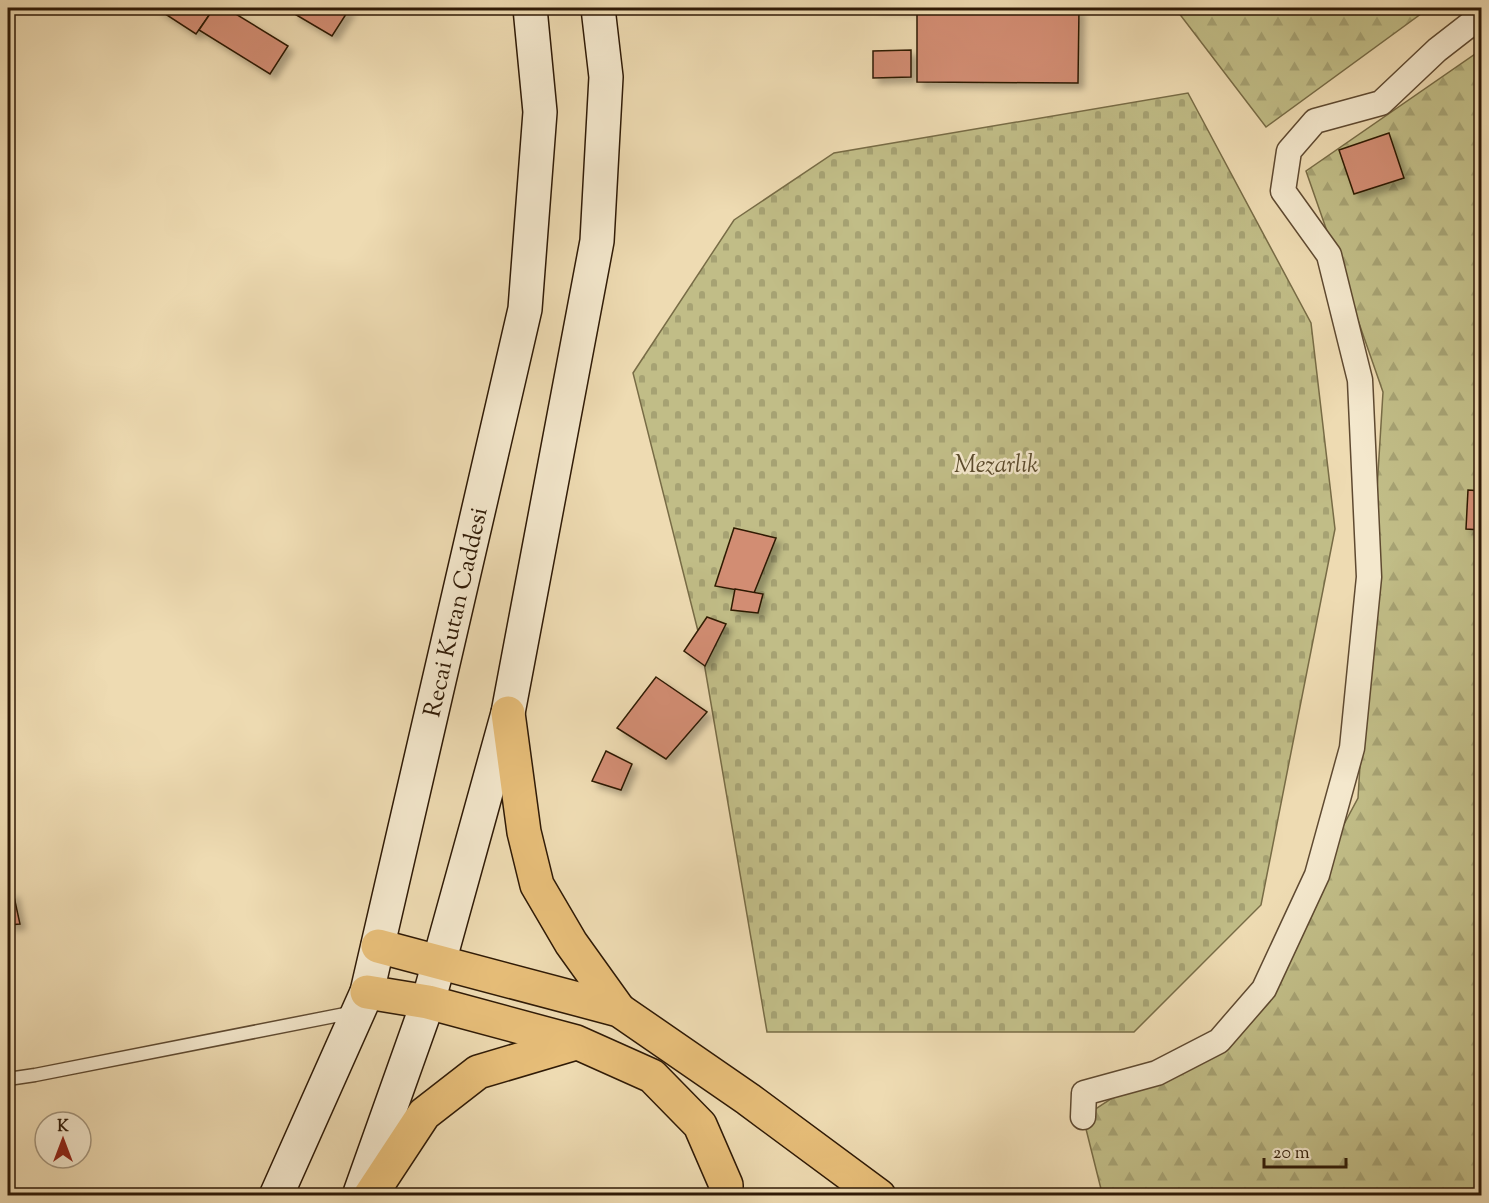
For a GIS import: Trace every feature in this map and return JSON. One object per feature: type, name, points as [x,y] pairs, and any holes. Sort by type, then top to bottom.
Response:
[{"type":"highway","points":[[508,713],[524,832],[537,885],[571,943],[619,1010]]},
{"type":"highway","points":[[378,946],[619,1010],[748,1099],[879,1196]]},
{"type":"highway","points":[[363,1001],[428,1002],[576,1042],[652,1076],[700,1125],[726,1185],[726,1196]]},
{"type":"highway","points":[[370,1196],[424,1114],[478,1072],[576,1042]]},
{"type":"main road","name":"Recai Kutan Caddesi","points":[[276,1196],[363,1001],[378,946],[525,309],[540,112],[530,8]]},
{"type":"main road","points":[[598,8],[606,77]]},
{"type":"main road","points":[[359,1196],[428,1002],[508,713],[597,241],[612,8]]},
{"type":"street","points":[[1083,1117],[1084,1093],[1157,1073],[1219,1041],[1264,989],[1317,875],[1352,748],[1369,577],[1360,380],[1329,255],[1282,191],[1289,151],[1315,121],[1381,104],[1437,50],[1482,15]]},
{"type":"lane","points":[[8,1078],[35,1075],[363,1001]]},
{"type":"green space","points":[[1175,8],[1429,8],[1266,127]]},
{"type":"green space","points":[[1481,50],[1481,1195],[1106,1195],[1102,1193],[1083,1117],[1243,1013],[1358,798],[1383,392],[1306,171]]},
{"type":"green space","name":"Mezarlık","points":[[1188,93],[1311,323],[1335,529],[1261,905],[1134,1032],[767,1032],[700,639],[633,373],[734,220],[834,153]]},
{"type":"building","points":[[156,8],[214,8],[196,34]]},
{"type":"building","points":[[214,8],[226,8],[288,46],[270,74],[199,30]]},
{"type":"building","points":[[297,8],[350,8],[332,36],[293,13]]},
{"type":"building","points":[[874,8],[956,8],[956,10],[917,9]]},
{"type":"building","points":[[956,8],[1079,8],[1078,83],[917,82],[917,9],[956,10]]},
{"type":"building","points":[[911,50],[911,77],[873,78],[873,51]]},
{"type":"building","points":[[1389,133],[1404,178],[1354,194],[1339,150]]},
{"type":"building","points":[[1468,490],[1482,491],[1482,530],[1466,529]]},
{"type":"building","points":[[734,528],[776,538],[754,593],[715,586]]},
{"type":"building","points":[[735,589],[763,594],[758,613],[731,610]]},
{"type":"building","points":[[707,617],[726,624],[705,666],[684,651]]},
{"type":"building","points":[[656,677],[707,712],[666,759],[617,728]]},
{"type":"building","points":[[606,751],[632,764],[621,790],[592,781]]},
{"type":"building","points":[[13,892],[20,924],[8,925],[8,893]]}]
